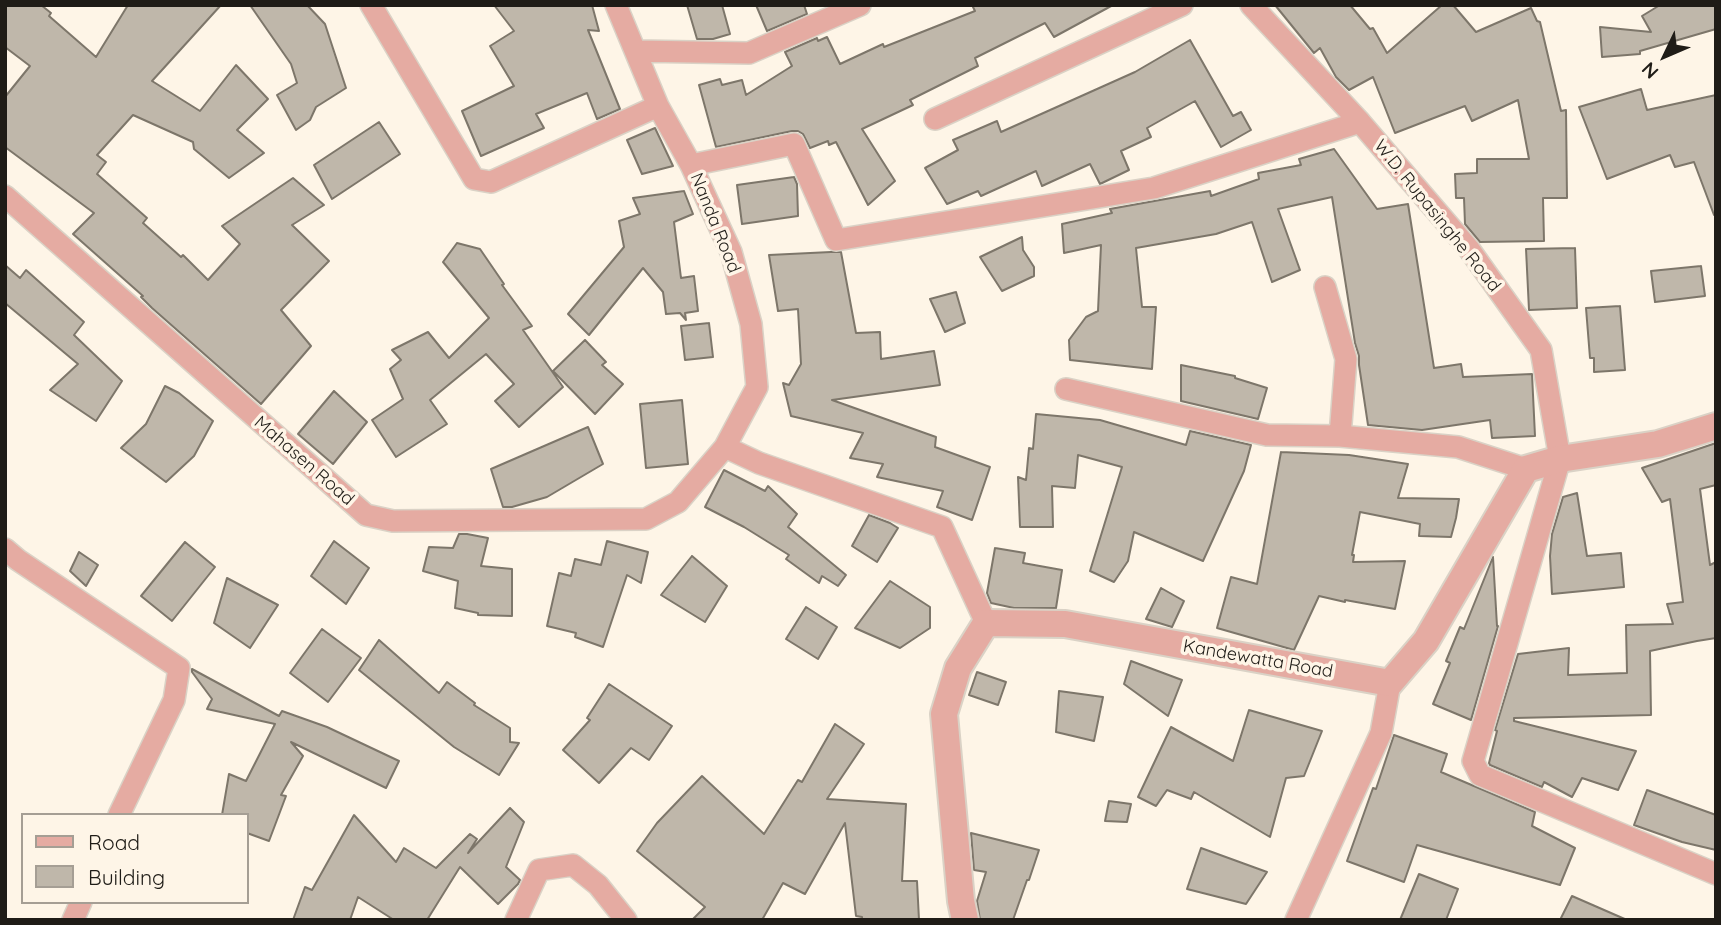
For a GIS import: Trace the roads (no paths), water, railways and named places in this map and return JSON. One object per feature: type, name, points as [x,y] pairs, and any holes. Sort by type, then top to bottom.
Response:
[{"type":"street","points":[[371,5],[474,179],[491,182],[659,106]]},
{"type":"street","name":"Nanda Road","points":[[616,5],[659,106],[691,165],[730,252],[751,324],[757,387],[725,447],[678,502]]},
{"type":"street","points":[[637,51],[749,53],[860,5]]},
{"type":"street","points":[[935,119],[1182,5]]},
{"type":"street","name":"W.D. Rupasinghe Road","points":[[1251,5],[1360,122],[1469,249],[1541,350],[1560,459]]},
{"type":"street","points":[[691,165],[794,144],[836,240],[1154,188],[1360,122]]},
{"type":"street","name":"Mahasen Road","points":[[5,196],[366,515],[393,521],[646,519],[678,502]]},
{"type":"street","points":[[1325,287],[1346,359],[1340,436]]},
{"type":"street","points":[[1066,389],[1267,435],[1340,436],[1458,447],[1526,469],[1560,459],[1658,444],[1716,426]]},
{"type":"street","points":[[725,447],[759,463],[942,527],[986,623],[958,668],[944,714],[965,920]]},
{"type":"street","points":[[1560,459],[1474,761],[1480,775],[1716,874]]},
{"type":"street","points":[[1296,920],[1381,733],[1390,683],[1426,640],[1526,469]]},
{"type":"street","points":[[5,549],[179,668],[174,700],[119,813]]},
{"type":"street","name":"Kandewatta Road","points":[[986,623],[1065,624],[1390,683]]},
{"type":"street","points":[[516,920],[539,870],[573,865],[598,885],[626,920]]}]
